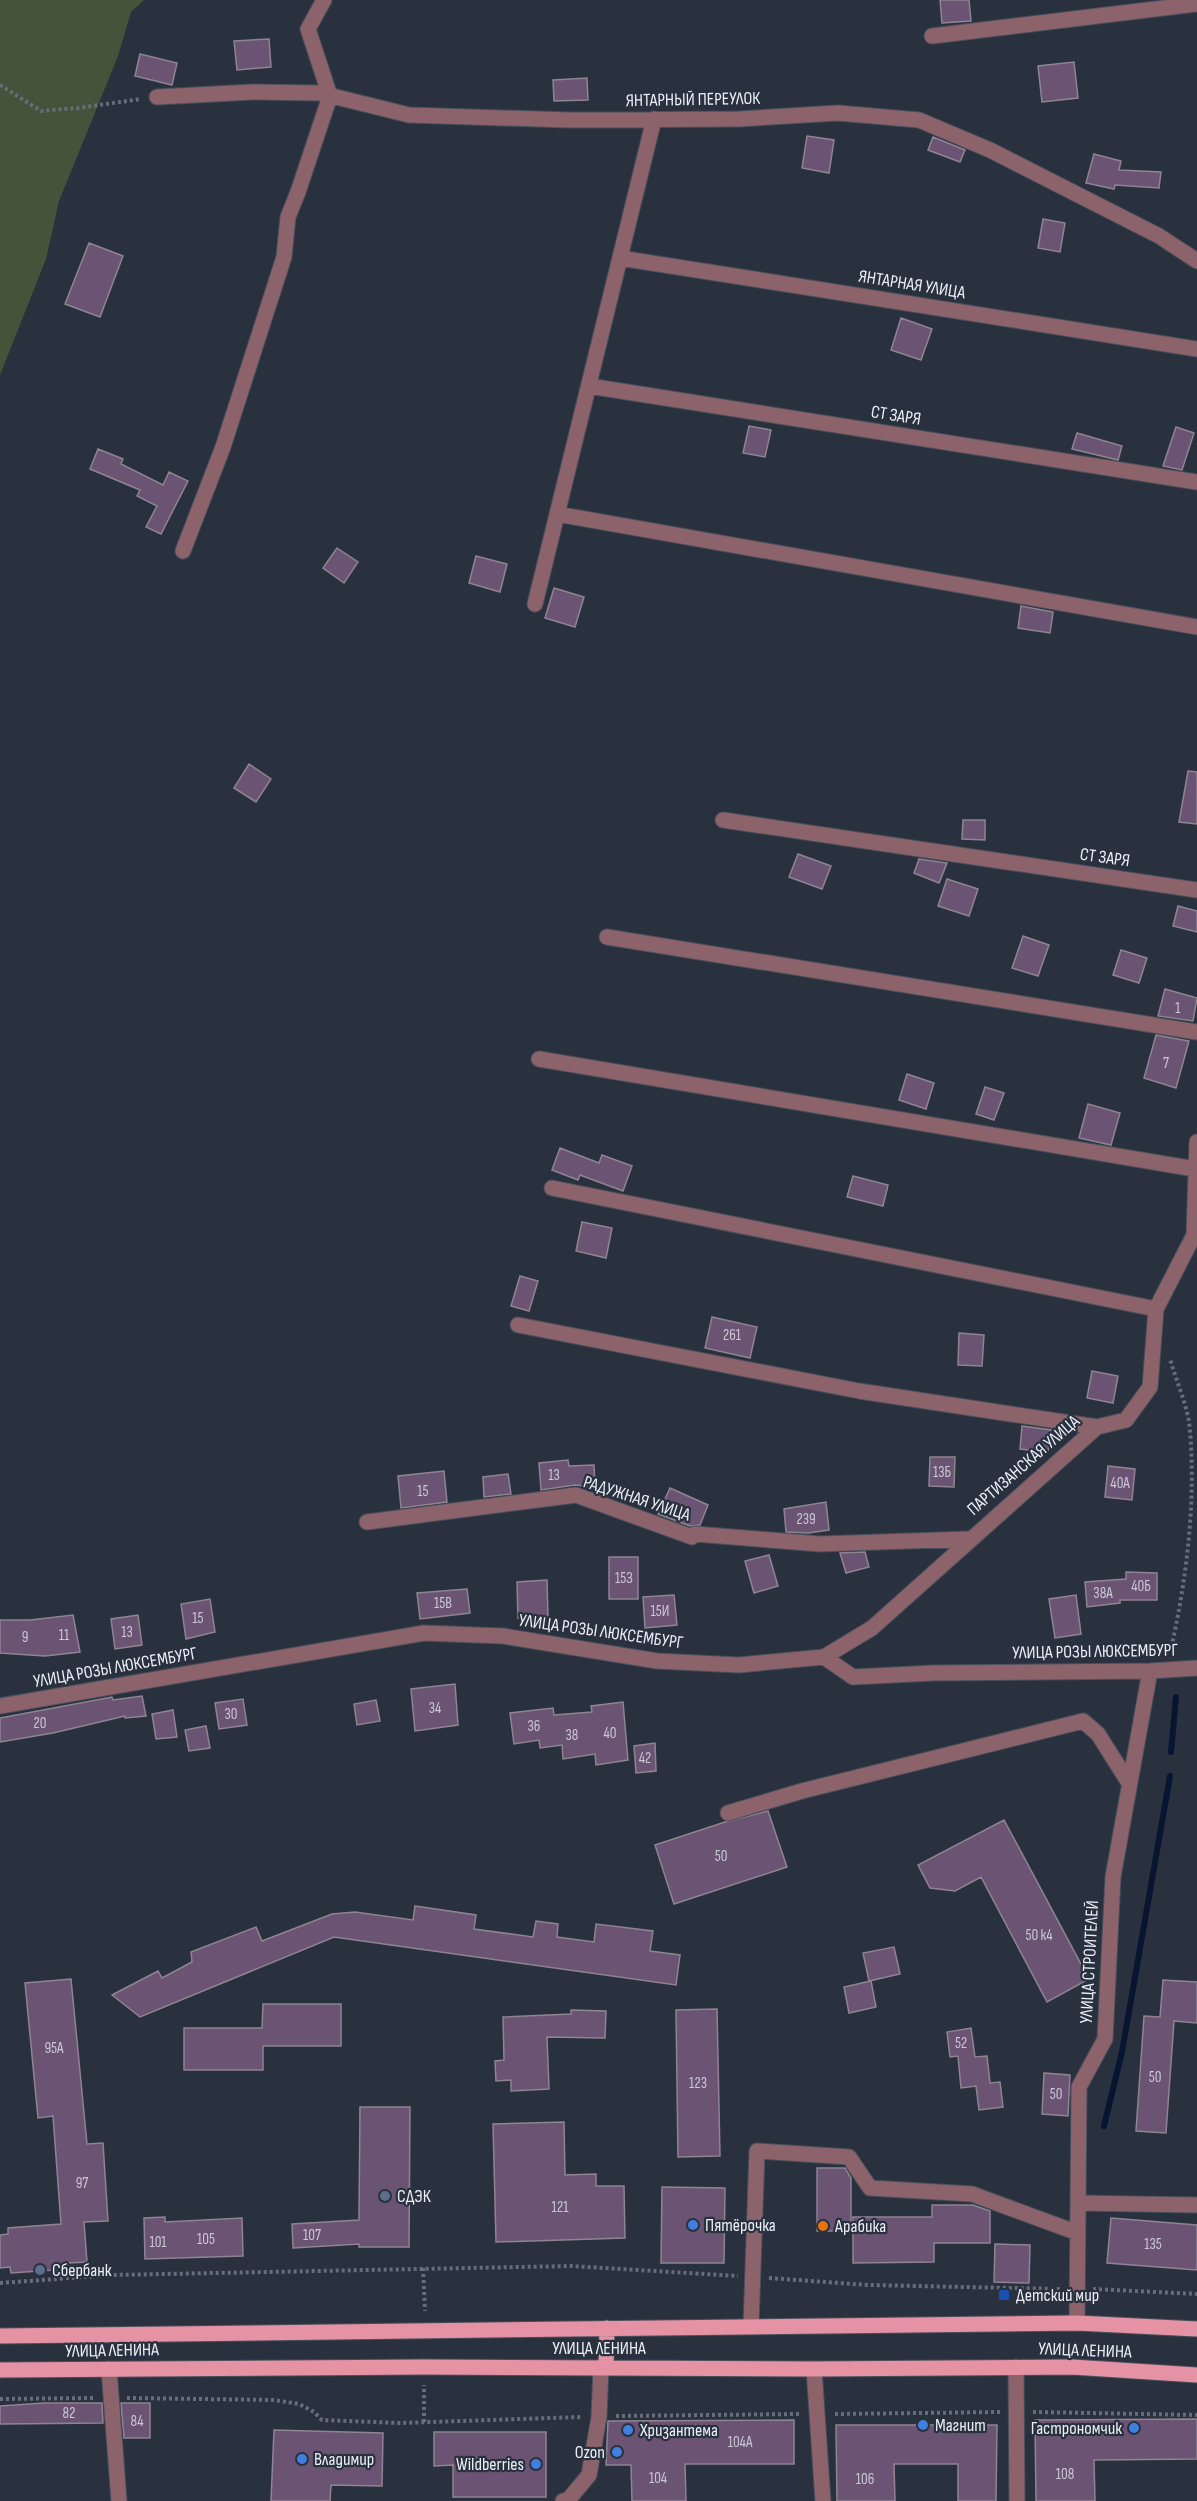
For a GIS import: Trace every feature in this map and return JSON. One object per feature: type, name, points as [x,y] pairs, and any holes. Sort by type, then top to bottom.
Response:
[{"type":"main road","name":"УЛИЦА ЛЕНИНА","points":[[0,2336],[1077,2323],[1197,2329]]},
{"type":"main road","points":[[603,2367],[607,2328]]},
{"type":"main road","name":"УЛИЦА ЛЕНИНА","points":[[0,2370],[1072,2367],[1197,2374]]},
{"type":"street","points":[[183,551],[223,447],[284,257],[288,217],[330,96],[308,29],[324,0]]},
{"type":"street","points":[[932,36],[1197,4]]},
{"type":"street","name":"ЯНТАРНЫЙ ПЕРЕУЛОК","points":[[157,97],[253,92],[320,93],[409,115],[568,120],[739,118],[838,113],[919,120],[1000,155],[1159,236],[1197,261]]},
{"type":"street","points":[[535,604],[654,119]]},
{"type":"street","name":"ЯНТАРНАЯ УЛИЦА","points":[[620,258],[1197,350]]},
{"type":"street","name":"СТ ЗАРЯ","points":[[589,386],[1197,482]]},
{"type":"street","points":[[557,514],[1197,627]]},
{"type":"street","name":"СТ ЗАРЯ","points":[[723,820],[1197,890]]},
{"type":"street","points":[[607,937],[1197,1032]]},
{"type":"street","points":[[539,1059],[1195,1169]]},
{"type":"street","name":"ПАРТИЗАНСКАЯ УЛИЦА","points":[[824,1658],[872,1628],[968,1539],[1097,1426],[1126,1420],[1150,1387],[1156,1310],[1195,1235],[1197,1142]]},
{"type":"street","points":[[552,1188],[1156,1310]]},
{"type":"street","points":[[518,1325],[859,1391],[1097,1426]]},
{"type":"street","name":"РАДУЖНАЯ УЛИЦА","points":[[366,1522],[576,1495],[692,1537],[695,1534],[820,1544],[968,1539]]},
{"type":"street","name":"УЛИЦА РОЗЫ ЛЮКСЕМБУРГ","points":[[0,1706],[424,1633],[503,1636],[657,1661],[739,1665],[824,1658],[853,1677],[933,1673],[1150,1671],[1197,1668]]},
{"type":"street","name":"УЛИЦА СТРОИТЕЛЕЙ","points":[[1077,2323],[1079,2087],[1105,2039],[1113,1877],[1150,1671]]},
{"type":"street","points":[[728,1812],[1083,1720],[1098,1734],[1130,1783]]},
{"type":"street","points":[[751,2326],[757,2151],[849,2157],[870,2188],[972,2194],[1078,2233]]},
{"type":"street","points":[[1078,2203],[1197,2205]]},
{"type":"street","points":[[568,2500],[589,2475],[603,2367]]},
{"type":"street","points":[[1016,2367],[1017,2501]]},
{"type":"street","points":[[109,2369],[119,2501]]},
{"type":"street","points":[[814,2369],[824,2501]]},
{"type":"path","points":[[0,85],[41,111],[157,97]]},
{"type":"path","points":[[1166,1670],[1188,1569],[1193,1507],[1192,1443],[1189,1419],[1169,1353]]},
{"type":"path","points":[[0,2283],[113,2275],[571,2266],[868,2285],[1197,2294]]},
{"type":"path","points":[[423,2268],[425,2311]]},
{"type":"path","points":[[424,2385],[424,2422]]},
{"type":"green space","points":[[0,0],[144,0],[131,12],[118,56],[59,201],[46,259],[0,375]]},
{"type":"building","points":[[940,0],[969,0],[971,21],[942,23]]},
{"type":"building","points":[[269,39],[271,67],[237,70],[234,41]]},
{"type":"building","points":[[140,54],[177,63],[172,85],[135,76]]},
{"type":"building","points":[[1074,62],[1078,98],[1042,102],[1038,66]]},
{"type":"building","points":[[587,78],[588,100],[554,101],[553,80]]},
{"type":"building","points":[[807,136],[834,140],[829,173],[802,168]]},
{"type":"building","points":[[933,137],[965,150],[960,162],[928,150]]},
{"type":"building","points":[[1094,154],[1121,161],[1119,170],[1161,172],[1159,188],[1115,185],[1114,189],[1086,183]]},
{"type":"building","points":[[1043,219],[1065,223],[1060,252],[1038,248]]},
{"type":"building","points":[[89,243],[123,256],[100,317],[65,304]]},
{"type":"building","points":[[901,318],[932,329],[921,360],[891,350]]},
{"type":"building","points":[[749,426],[771,430],[765,457],[743,453]]},
{"type":"building","points":[[1176,427],[1194,433],[1182,470],[1163,466]]},
{"type":"building","points":[[1077,433],[1122,446],[1118,460],[1072,449]]},
{"type":"building","points":[[98,449],[123,459],[121,464],[163,485],[169,472],[188,481],[161,534],[146,527],[157,506],[137,496],[140,490],[90,469]]},
{"type":"building","points":[[337,548],[358,562],[344,583],[323,568]]},
{"type":"building","points":[[476,556],[507,564],[500,592],[469,583]]},
{"type":"building","points":[[554,588],[584,597],[575,627],[545,618]]},
{"type":"building","points":[[1021,606],[1053,612],[1050,633],[1018,628]]},
{"type":"building","points":[[249,764],[271,779],[256,802],[234,788]]},
{"type":"building","points":[[1188,771],[1197,772],[1197,824],[1179,822]]},
{"type":"building","points":[[963,820],[985,820],[985,840],[962,839]]},
{"type":"building","points":[[798,854],[831,866],[822,889],[789,877]]},
{"type":"building","points":[[919,859],[947,863],[939,883],[914,873]]},
{"type":"building","points":[[947,879],[978,889],[969,916],[938,906]]},
{"type":"building","points":[[1178,906],[1197,911],[1197,932],[1173,926]]},
{"type":"building","points":[[1023,936],[1049,945],[1038,976],[1012,968]]},
{"type":"building","points":[[1121,950],[1147,958],[1139,983],[1113,975]]},
{"type":"building","points":[[1165,989],[1197,998],[1193,1021],[1158,1016]]},
{"type":"building","points":[[1156,1035],[1189,1041],[1176,1088],[1144,1078]]},
{"type":"building","points":[[907,1074],[934,1083],[926,1109],[899,1100]]},
{"type":"building","points":[[985,1087],[1004,1093],[994,1120],[976,1114]]},
{"type":"building","points":[[1088,1104],[1120,1113],[1111,1145],[1079,1138]]},
{"type":"building","points":[[560,1148],[599,1163],[602,1155],[632,1166],[623,1191],[580,1175],[578,1180],[552,1170]]},
{"type":"building","points":[[853,1176],[888,1185],[883,1206],[847,1197]]},
{"type":"building","points":[[582,1222],[612,1228],[606,1258],[576,1251]]},
{"type":"building","points":[[520,1276],[538,1281],[529,1311],[511,1306]]},
{"type":"building","points":[[712,1317],[757,1327],[750,1358],[705,1348]]},
{"type":"building","points":[[959,1333],[984,1335],[982,1366],[958,1365]]},
{"type":"building","points":[[1092,1371],[1118,1376],[1113,1403],[1087,1398]]},
{"type":"building","points":[[1022,1426],[1051,1430],[1048,1452],[1020,1449]]},
{"type":"building","points":[[930,1457],[955,1457],[954,1487],[929,1486]]},
{"type":"building","points":[[568,1460],[569,1466],[594,1465],[595,1487],[575,1485],[541,1490],[539,1463]]},
{"type":"building","points":[[1108,1466],[1135,1469],[1132,1500],[1105,1497]]},
{"type":"building","points":[[444,1471],[447,1502],[401,1508],[398,1476]]},
{"type":"building","points":[[508,1474],[511,1494],[484,1497],[483,1477]]},
{"type":"building","points":[[670,1488],[708,1505],[700,1525],[690,1526],[658,1514]]},
{"type":"building","points":[[826,1502],[829,1530],[808,1533],[786,1532],[784,1509]]},
{"type":"building","points":[[865,1552],[869,1567],[846,1573],[840,1553]]},
{"type":"building","points":[[769,1555],[778,1586],[754,1593],[745,1561]]},
{"type":"building","points":[[609,1557],[638,1557],[638,1599],[609,1599]]},
{"type":"building","points":[[1126,1572],[1157,1573],[1157,1600],[1120,1600],[1120,1603],[1087,1607],[1085,1582],[1126,1579]]},
{"type":"building","points":[[547,1580],[548,1617],[518,1618],[517,1582]]},
{"type":"building","points":[[467,1589],[470,1613],[420,1619],[417,1593]]},
{"type":"building","points":[[674,1595],[677,1625],[645,1628],[643,1597]]},
{"type":"building","points":[[1076,1595],[1081,1634],[1055,1638],[1049,1599]]},
{"type":"building","points":[[210,1599],[215,1632],[186,1639],[181,1604]]},
{"type":"building","points":[[73,1615],[80,1652],[45,1656],[0,1653],[0,1620],[30,1620]]},
{"type":"building","points":[[138,1615],[142,1645],[115,1649],[111,1619]]},
{"type":"building","points":[[455,1684],[458,1725],[415,1731],[411,1689]]},
{"type":"building","points":[[142,1696],[146,1716],[125,1718],[125,1716],[53,1733],[0,1742],[0,1718],[112,1697],[113,1700]]},
{"type":"building","points":[[243,1699],[247,1725],[219,1729],[215,1703]]},
{"type":"building","points":[[376,1700],[380,1721],[357,1725],[354,1704]]},
{"type":"building","points":[[623,1702],[628,1760],[596,1765],[595,1754],[563,1759],[562,1745],[540,1748],[539,1740],[514,1744],[510,1713],[553,1708],[554,1715],[592,1712],[591,1706]]},
{"type":"building","points":[[173,1710],[177,1737],[156,1739],[152,1714]]},
{"type":"building","points":[[206,1726],[210,1748],[189,1751],[185,1730]]},
{"type":"building","points":[[655,1743],[656,1771],[636,1773],[634,1746]]},
{"type":"building","points":[[768,1811],[787,1867],[674,1904],[655,1845],[725,1822]]},
{"type":"building","points":[[1004,1820],[1089,1979],[1047,2002],[981,1877],[955,1891],[930,1888],[918,1865]]},
{"type":"building","points":[[415,1906],[476,1915],[474,1929],[533,1937],[536,1921],[558,1924],[557,1937],[594,1942],[596,1924],[653,1931],[650,1951],[680,1955],[676,1985],[334,1937],[140,2017],[112,1995],[158,1971],[162,1978],[192,1962],[191,1952],[256,1927],[262,1941],[332,1914],[355,1912],[413,1920]]},
{"type":"building","points":[[894,1947],[900,1974],[869,1981],[863,1953]]},
{"type":"building","points":[[71,1979],[87,2144],[103,2143],[108,2221],[84,2222],[87,2262],[68,2263],[68,2269],[11,2273],[10,2267],[0,2268],[0,2235],[8,2234],[8,2228],[61,2224],[53,2116],[38,2118],[25,1983]]},
{"type":"building","points":[[1163,1980],[1197,1982],[1197,2023],[1174,2021],[1166,2133],[1136,2131],[1144,2016],[1160,2017]]},
{"type":"building","points":[[871,1981],[876,2007],[849,2013],[844,1987]]},
{"type":"building","points":[[263,2004],[341,2004],[341,2046],[263,2046],[263,2070],[184,2070],[184,2028],[262,2028]]},
{"type":"building","points":[[717,2009],[720,2156],[678,2157],[676,2010]]},
{"type":"building","points":[[571,2010],[606,2011],[605,2038],[547,2037],[549,2089],[511,2091],[511,2080],[496,2081],[495,2061],[504,2060],[503,2017],[571,2014]]},
{"type":"building","points":[[971,2028],[975,2057],[987,2056],[990,2083],[1000,2082],[1003,2107],[979,2110],[976,2086],[961,2088],[958,2056],[950,2057],[947,2032]]},
{"type":"building","points":[[1044,2073],[1070,2075],[1068,2116],[1042,2114]]},
{"type":"building","points":[[360,2107],[410,2107],[409,2247],[359,2247],[359,2244],[293,2248],[292,2224],[359,2220]]},
{"type":"building","points":[[564,2122],[565,2175],[596,2174],[596,2186],[624,2186],[625,2238],[496,2242],[493,2124]]},
{"type":"building","points":[[817,2168],[845,2168],[851,2178],[851,2231],[817,2231]]},
{"type":"building","name":"Пятёрочка","points":[[662,2187],[725,2188],[724,2263],[661,2263]]},
{"type":"building","points":[[932,2205],[973,2205],[990,2211],[990,2243],[934,2243],[934,2262],[853,2263],[853,2217],[932,2217]]},
{"type":"building","points":[[165,2217],[165,2222],[242,2218],[243,2256],[145,2259],[144,2218]]},
{"type":"building","points":[[1111,2218],[1197,2225],[1197,2270],[1107,2263]]},
{"type":"building","points":[[995,2244],[1030,2245],[1029,2283],[994,2282]]},
{"type":"building","points":[[102,2403],[103,2423],[0,2424],[0,2406]]},
{"type":"building","points":[[121,2403],[150,2403],[150,2438],[124,2438]]},
{"type":"building","points":[[1197,2419],[1197,2459],[1094,2460],[1095,2501],[1036,2501],[1035,2420]]},
{"type":"building","points":[[794,2420],[794,2464],[685,2464],[686,2501],[632,2501],[631,2465],[606,2465],[608,2421]]},
{"type":"building","points":[[836,2425],[997,2425],[996,2501],[958,2501],[958,2464],[894,2464],[895,2501],[837,2501]]},
{"type":"building","points":[[274,2430],[383,2433],[382,2486],[331,2485],[330,2501],[271,2501]]},
{"type":"building","points":[[434,2432],[546,2432],[546,2497],[453,2497],[453,2465],[434,2466]]},
{"type":"waterway","points":[[1171,1752],[1176,1697]]},
{"type":"waterway","points":[[1104,2126],[1122,2052],[1170,1776]]},
{"type":"place","name":"СДЭК","points":[[385,2196]]},
{"type":"place","name":"Пятёрочка","points":[[693,2225]]},
{"type":"place","name":"Арабика","points":[[823,2226]]},
{"type":"place","name":"Сбербанк","points":[[40,2270]]},
{"type":"place","name":"Детский мир","points":[[1004,2295]]},
{"type":"place","name":"Магнит","points":[[923,2425]]},
{"type":"place","name":"Гастрономчик","points":[[1134,2428]]},
{"type":"place","name":"Хризантема","points":[[628,2430]]},
{"type":"place","name":"Ozon","points":[[617,2452]]},
{"type":"place","name":"Владимир","points":[[302,2459]]},
{"type":"place","name":"Wildberries","points":[[536,2464]]}]
